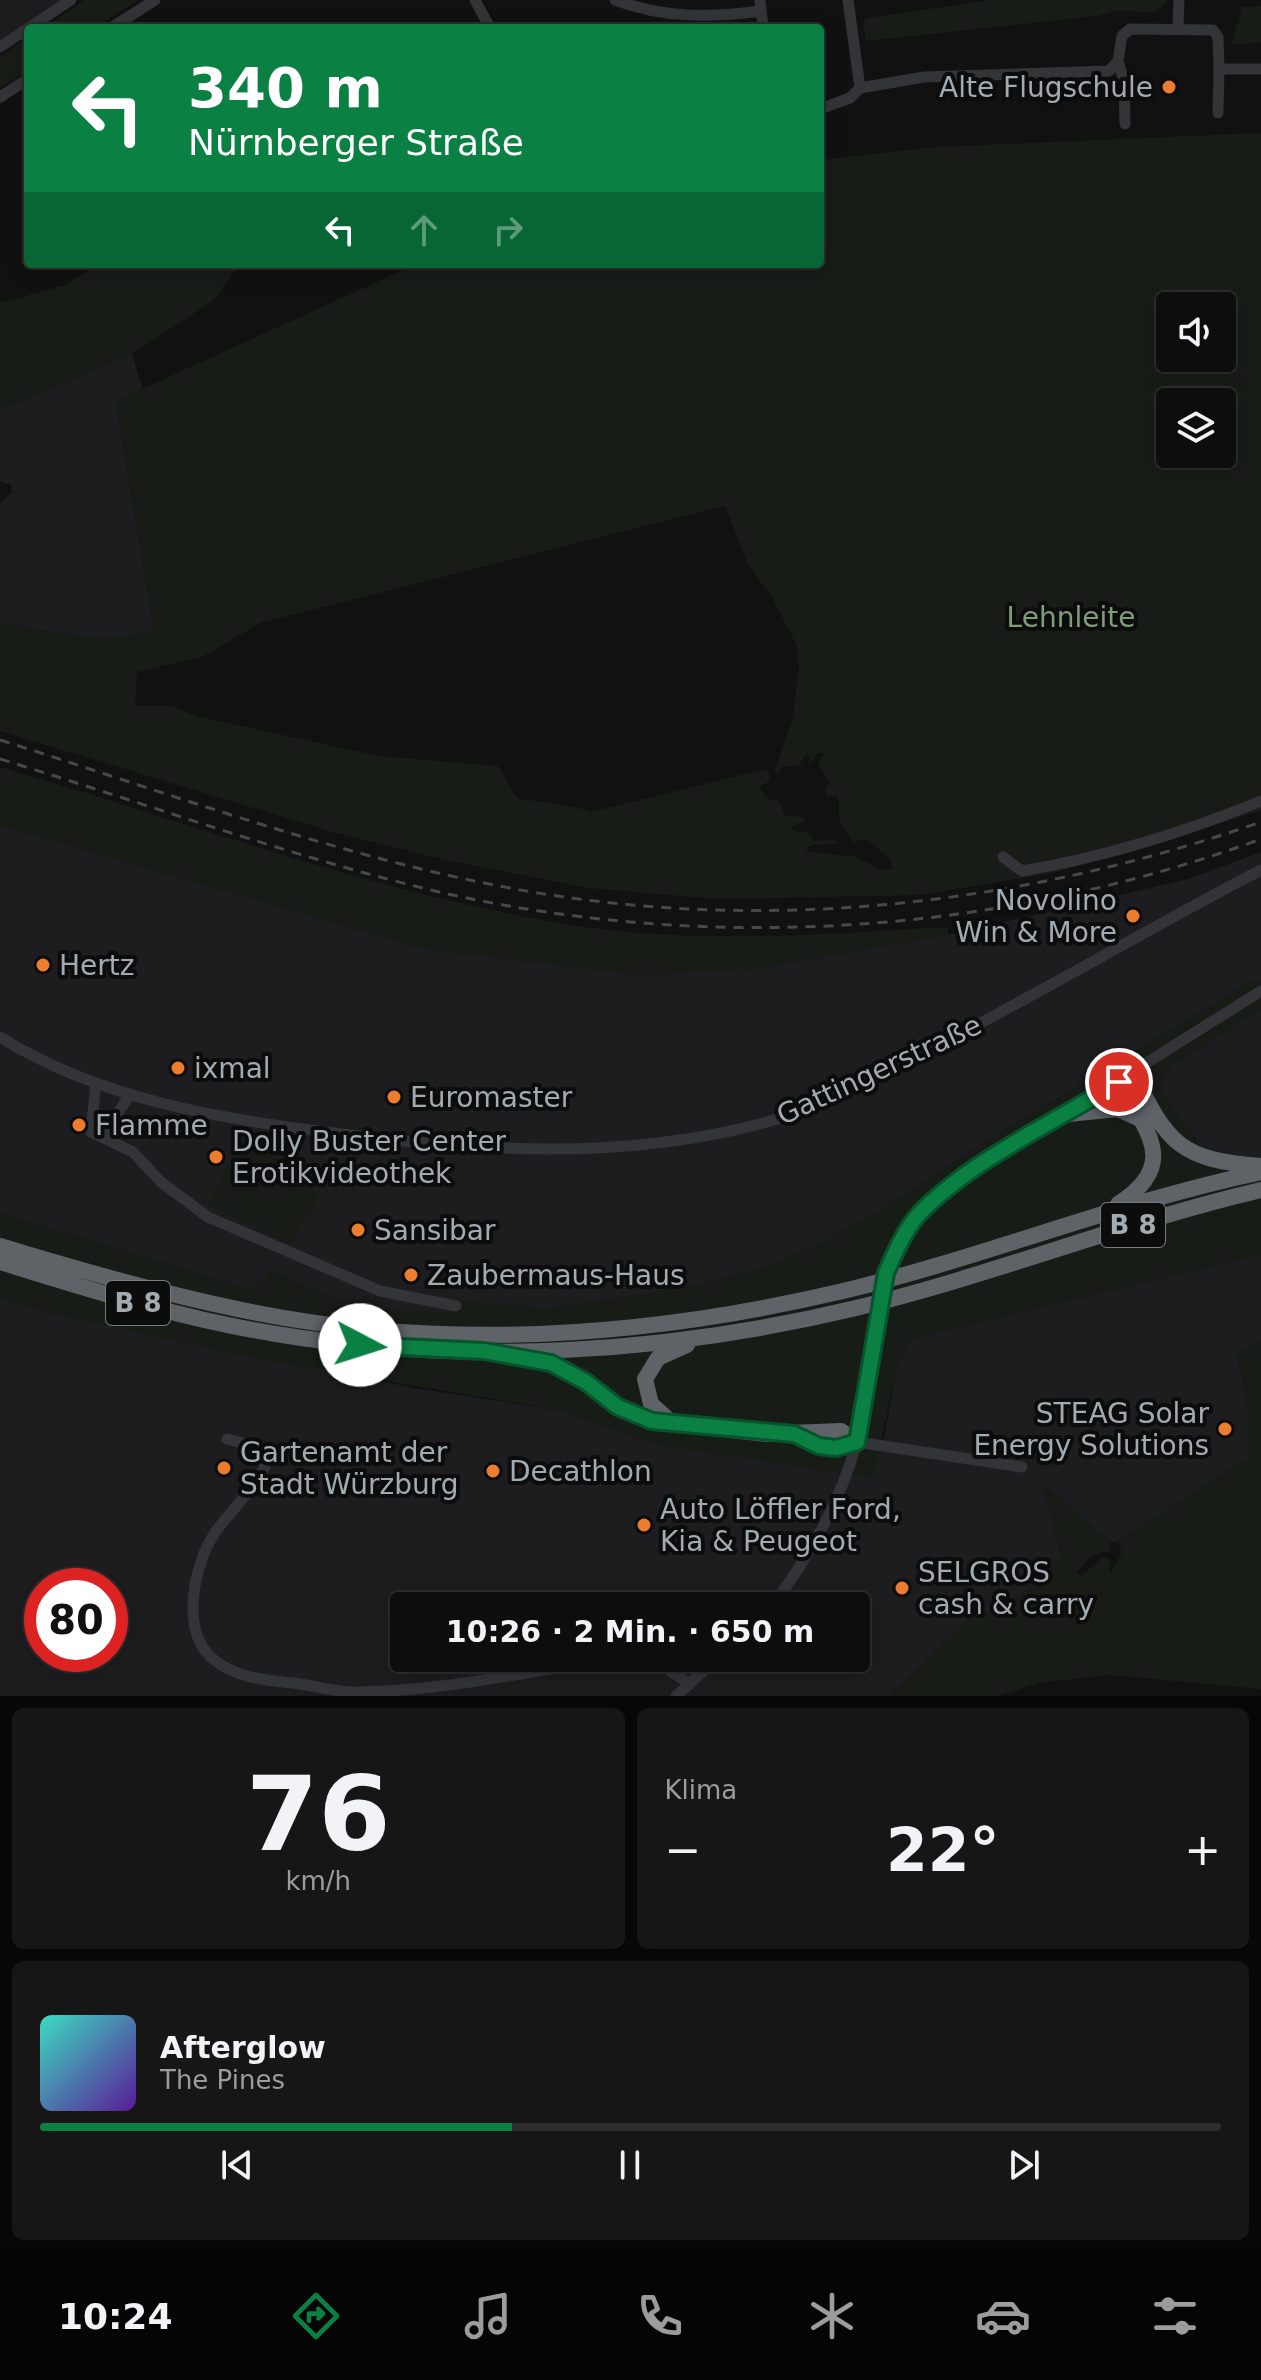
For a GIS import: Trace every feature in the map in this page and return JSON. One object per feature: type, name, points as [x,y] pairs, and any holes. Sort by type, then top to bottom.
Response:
[{"type":"highway","points":[[1100,1215],[1140,1190],[1152,1173],[1155,1154],[1126,1078]]},
{"type":"highway","points":[[1126,1078],[1180,1146],[1217,1161],[1261,1169]]},
{"type":"highway","points":[[1068,1114],[1118,1109],[1140,1119]]},
{"type":"highway","name":"B 8","points":[[0,1246],[91,1274],[258,1314],[389,1330],[531,1334],[673,1324],[777,1306],[906,1274],[1261,1169]]},
{"type":"highway","name":"B 8","points":[[0,1262],[187,1317],[277,1335],[401,1348],[484,1351],[598,1348],[725,1334],[913,1293],[1180,1210],[1261,1190]]},
{"type":"highway","points":[[675,1425],[658,1412],[646,1392],[645,1379],[651,1366],[670,1350],[725,1334]]},
{"type":"highway","points":[[484,1351],[558,1366],[634,1416],[675,1425],[794,1434],[841,1431],[857,1442]]},
{"type":"street","points":[[35,24],[71,0]]},
{"type":"street","points":[[117,24],[155,0]]},
{"type":"street","points":[[475,0],[488,24]]},
{"type":"street","points":[[615,0],[674,16],[727,16],[760,5]]},
{"type":"street","points":[[848,0],[860,88]]},
{"type":"street","points":[[1178,28],[1179,0]]},
{"type":"street","points":[[824,108],[850,98],[860,88],[924,77],[1109,71],[1118,61],[1125,32],[1178,28],[1217,31],[1218,113]]},
{"type":"street","points":[[0,47],[24,31]]},
{"type":"street","points":[[1118,61],[1124,82],[1125,124]]},
{"type":"street","points":[[1219,69],[1261,69]]},
{"type":"street","points":[[0,97],[24,82]]},
{"type":"street","points":[[1003,857],[1022,871],[1052,866],[1190,827],[1261,801]]},
{"type":"street","name":"Gattingerstraße","points":[[0,1037],[37,1058],[96,1083],[242,1122],[420,1144],[579,1150],[703,1137],[767,1123],[856,1087],[1037,995],[1261,870]]},
{"type":"street","points":[[783,1592],[798,1572],[823,1525],[857,1442],[879,1301],[897,1247],[917,1217],[966,1176],[1261,991]]},
{"type":"street","points":[[96,1083],[91,1132],[133,1152],[161,1182],[208,1217],[380,1291],[456,1306]]},
{"type":"street","points":[[103,1137],[130,1094]]},
{"type":"street","points":[[227,1439],[255,1447],[265,1458],[265,1467],[208,1542],[195,1591],[193,1621],[210,1657],[228,1669],[262,1682],[355,1692],[528,1672]]},
{"type":"street","points":[[857,1442],[1022,1467]]},
{"type":"street","points":[[672,1672],[690,1684]]},
{"type":"street","points":[[676,1696],[703,1672]]},
{"type":"shaded area","points":[[0,0],[71,0],[35,24],[24,24],[24,31],[0,47]]},
{"type":"shaded area","points":[[132,354],[143,391],[116,402],[154,630],[129,638],[96,639],[0,623],[0,503],[12,492],[11,485],[0,481],[0,410]]},
{"type":"shaded area","points":[[0,825],[421,948],[640,975],[757,968],[948,935],[1188,879],[1261,852],[1261,982],[1249,983],[991,1138],[888,1206],[824,1242],[764,1268],[693,1286],[549,1309],[459,1301],[453,1313],[356,1309],[273,1271],[252,1290],[0,1213]]},
{"type":"shaded area","points":[[1261,1008],[1261,1161],[1238,1177],[1199,1143],[1159,1092],[1169,1067]]},
{"type":"shaded area","points":[[1261,1254],[1261,1342],[1237,1353],[1248,1407],[1248,1458],[1117,1542],[1111,1542],[1042,1484],[1062,1560],[1012,1602],[970,1619],[888,1696],[0,1696],[0,1298],[58,1315],[414,1388],[563,1411],[658,1445],[884,1439],[896,1371],[910,1339]]},
{"type":"green space","points":[[84,0],[138,0],[101,24],[49,24]]},
{"type":"green space","points":[[991,0],[1166,2],[1156,12],[1114,11],[1098,16],[866,41],[863,22],[867,18]]},
{"type":"green space","points":[[1261,6],[1261,43],[1232,44],[1242,7]]},
{"type":"green space","points":[[24,41],[24,73],[0,88],[0,56]]},
{"type":"green space","name":"Lehnleite","points":[[1261,133],[1261,811],[1053,873],[920,895],[718,899],[588,888],[446,860],[333,832],[0,731],[0,623],[97,637],[135,635],[154,630],[116,401],[407,268],[824,268],[824,160],[936,147]],"holes":[[[725,506],[748,564],[773,599],[796,644],[799,666],[793,717],[774,772],[779,775],[781,767],[799,765],[808,752],[810,765],[816,754],[826,752],[818,764],[830,782],[825,790],[827,796],[837,796],[845,830],[853,842],[865,839],[889,857],[893,868],[884,871],[856,857],[805,851],[813,844],[837,844],[835,840],[814,841],[808,833],[793,831],[792,827],[805,821],[804,817],[786,816],[778,801],[767,798],[759,786],[770,781],[770,773],[765,769],[591,812],[517,798],[498,766],[379,756],[196,716],[172,706],[135,706],[137,672],[204,656],[260,623]]]},
{"type":"green space","points":[[93,268],[237,268],[213,301],[132,354],[0,410],[0,303],[65,285]]},
{"type":"green space","points":[[0,767],[355,876],[499,912],[572,925],[666,935],[713,936],[807,935],[948,927],[948,935],[757,968],[640,975],[421,948],[0,825]]},
{"type":"green space","points":[[1261,982],[1261,1008],[1169,1067],[1159,1092],[1199,1143],[1238,1177],[1261,1161],[1261,1254],[910,1339],[896,1371],[873,1478],[658,1445],[563,1411],[263,1360],[58,1315],[0,1298],[0,1213],[251,1290],[273,1271],[356,1309],[453,1313],[459,1301],[549,1309],[693,1286],[764,1268],[824,1242],[888,1206],[991,1138],[1249,983]]},
{"type":"green space","points":[[248,1132],[290,1139],[284,1151],[319,1198],[289,1245],[208,1204],[221,1183],[218,1181]]},
{"type":"green space","points":[[1261,1342],[1261,1689],[1110,1675],[1039,1683],[998,1696],[888,1696],[970,1619],[1012,1602],[1062,1560],[1041,1483],[1111,1542],[1110,1551],[1091,1556],[1077,1572],[1081,1576],[1103,1557],[1109,1558],[1110,1574],[1122,1552],[1117,1542],[1248,1458],[1248,1407],[1237,1352]]},
{"type":"railway","points":[[0,740],[373,857],[499,886],[595,901],[692,909],[788,910],[884,905],[980,893],[1075,875],[1168,851],[1261,822]]},
{"type":"railway","points":[[0,759],[380,877],[538,911],[642,923],[747,928],[852,925],[956,914],[1059,896],[1161,871],[1261,839]]},
{"type":"place","name":"Alte Flugschule","points":[[1169,87]]},
{"type":"place","name":"Novolino Win & More","points":[[1133,916]]},
{"type":"place","name":"Hertz","points":[[43,965]]},
{"type":"place","name":"ixmal","points":[[178,1068]]},
{"type":"place","name":"Euromaster","points":[[394,1097]]},
{"type":"place","name":"Flamme","points":[[79,1125]]},
{"type":"place","name":"Dolly Buster Center Erotikvideothek","points":[[216,1157]]},
{"type":"place","name":"Sansibar","points":[[358,1230]]},
{"type":"place","name":"Zaubermaus-Haus","points":[[411,1275]]},
{"type":"place","name":"STEAG Solar Energy Solutions","points":[[1225,1429]]},
{"type":"place","name":"Gartenamt der Stadt Würzburg","points":[[224,1468]]},
{"type":"place","name":"Decathlon","points":[[493,1471]]},
{"type":"place","name":"Auto Löffler Ford, Kia & Peugeot","points":[[644,1525]]},
{"type":"place","name":"SELGROS cash & carry","points":[[902,1588]]},
{"type":"route","points":[[360,1345],[484,1351],[551,1363],[586,1382],[618,1407],[652,1421],[742,1432],[794,1434],[819,1446],[836,1448],[857,1442],[886,1273],[897,1247],[917,1217],[966,1176],[1119,1082]]}]
